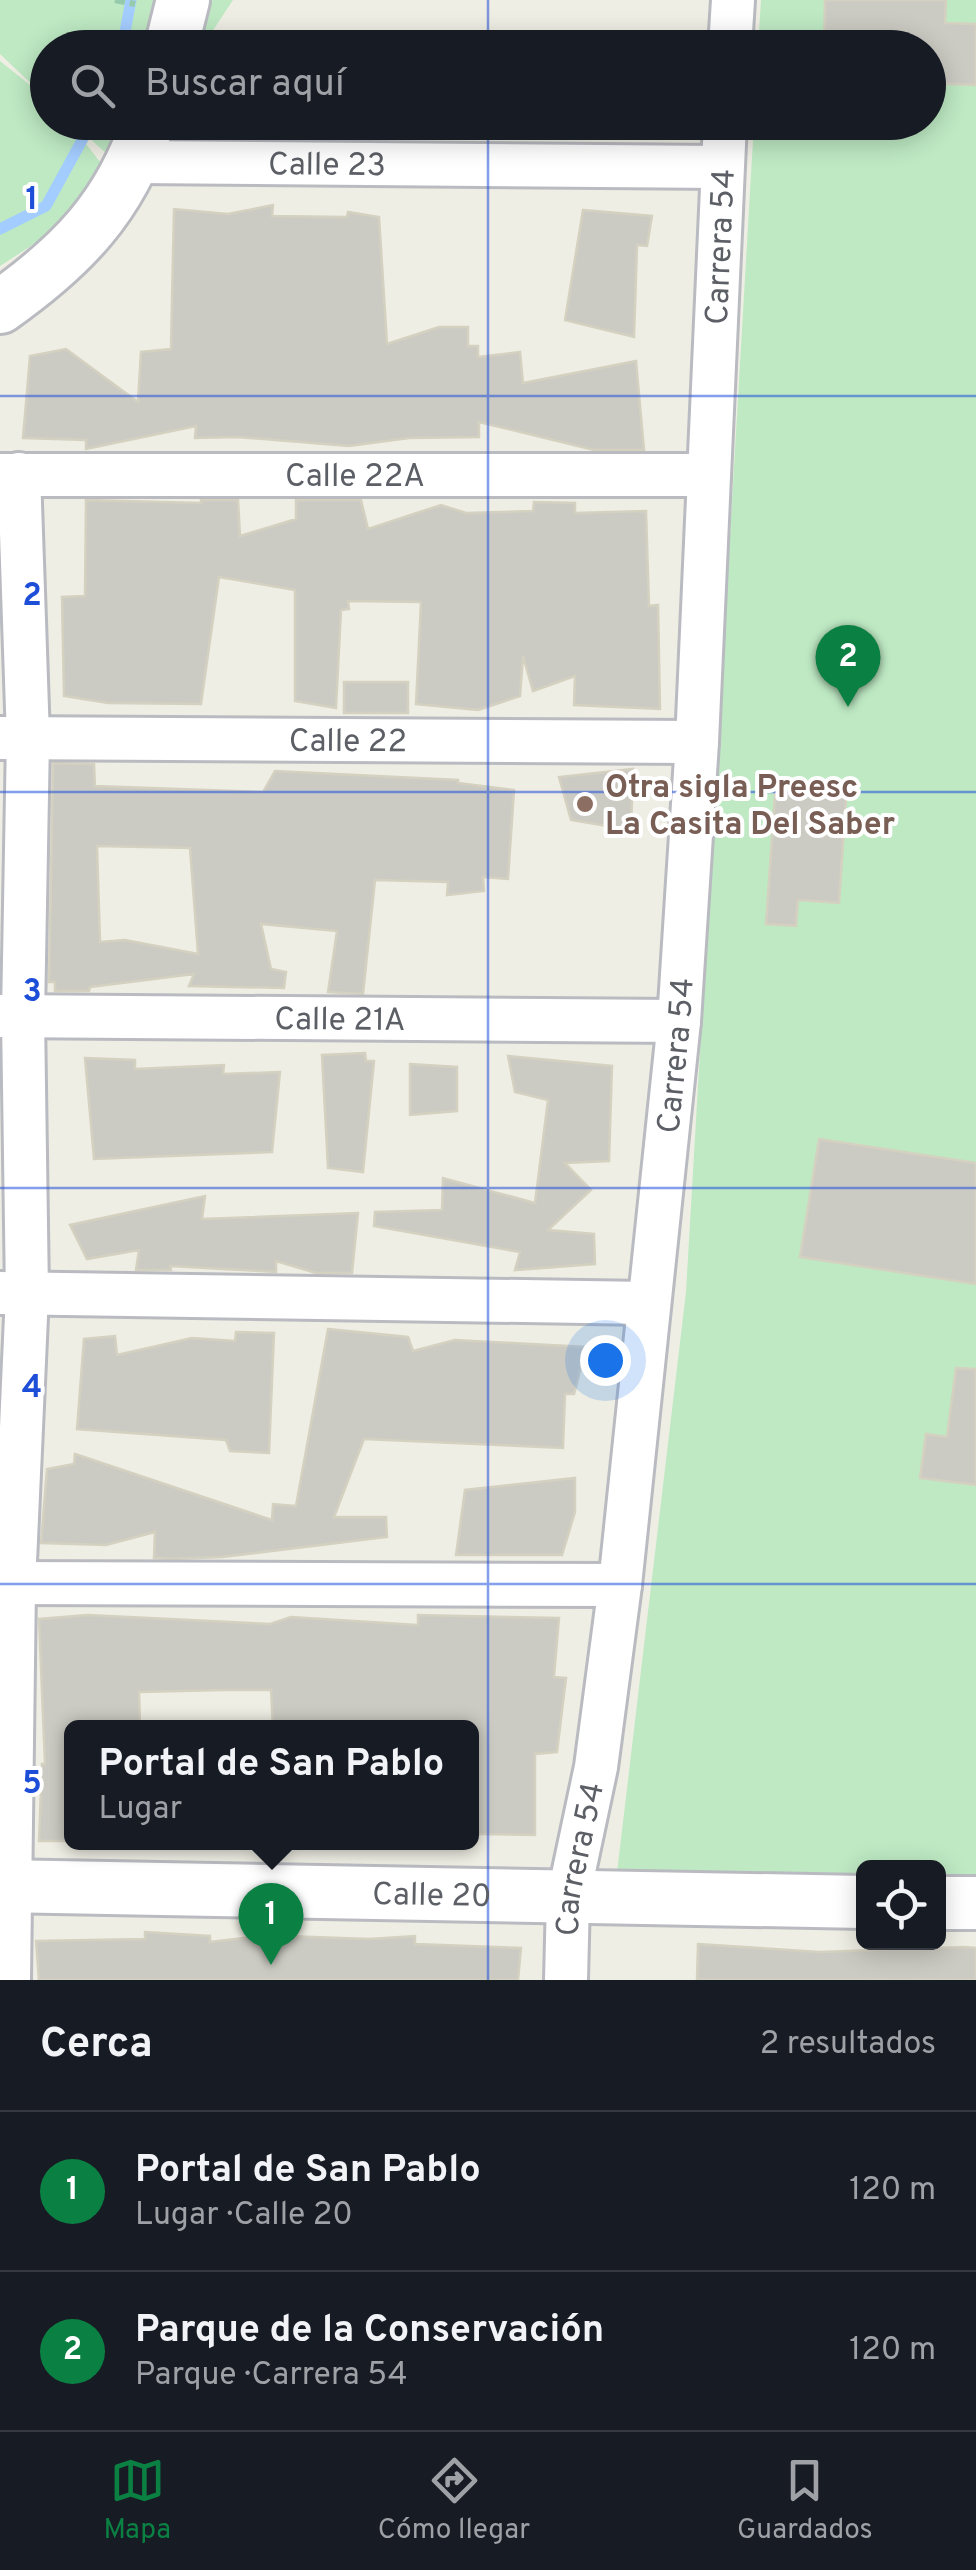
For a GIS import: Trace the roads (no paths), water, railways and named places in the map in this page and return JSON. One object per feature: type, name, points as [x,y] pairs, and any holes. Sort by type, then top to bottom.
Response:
[{"type":"street","points":[[731,30],[733,0]]},
{"type":"street","name":"Carrera 54","points":[[566,1980],[568,1898],[596,1767],[620,1585],[679,1021],[697,742],[724,140]]},
{"type":"street","name":"Calle 23","points":[[0,307],[53,269],[98,221],[141,142],[722,167]]},
{"type":"street","points":[[9,1980],[4,1886],[13,1294],[14,738],[10,474]]},
{"type":"street","name":"Calle 22A","points":[[10,474],[709,474]]},
{"type":"street","name":"Calle 22","points":[[14,738],[697,742]]},
{"type":"street","name":"Calle 21A","points":[[12,1016],[679,1021]]},
{"type":"street","points":[[13,1294],[647,1303]]},
{"type":"street","points":[[7,1584],[620,1585]]},
{"type":"street","name":"Calle 20","points":[[4,1886],[856,1902]]},
{"type":"street","points":[[946,1903],[976,1903]]},
{"type":"waterway","points":[[125,30],[131,0]]},
{"type":"waterway","points":[[0,229],[46,206],[82,140]]},
{"type":"place","name":"Parque de la Conservación","points":[[848,707]]},
{"type":"place","name":"Otra sigla Preesc La Casita Del Saber","points":[[585,804]]},
{"type":"place","name":"Portal de San Pablo","points":[[271,1965]]}]
